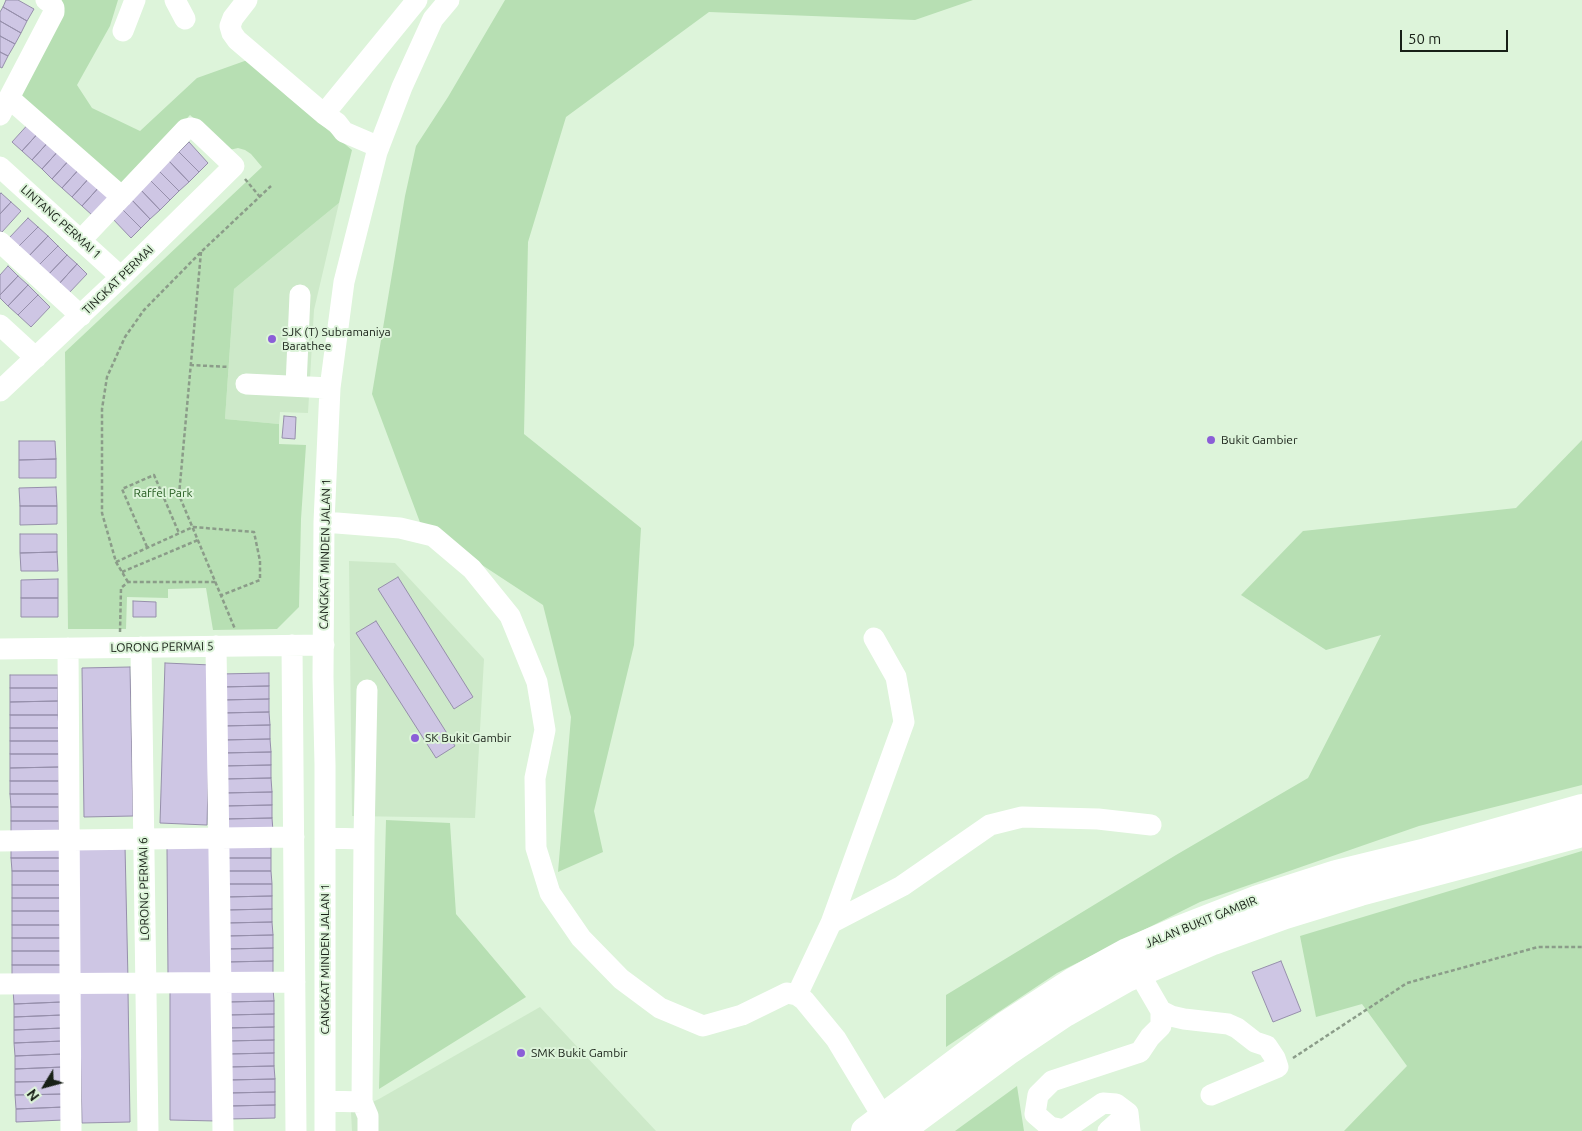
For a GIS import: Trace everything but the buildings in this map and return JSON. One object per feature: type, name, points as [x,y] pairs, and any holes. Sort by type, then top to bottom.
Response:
[{"type":"main road","name":"JALAN BUKIT GAMBIR","points":[[883,1126],[1006,1025],[1074,981],[1128,952],[1258,899],[1336,874],[1426,852],[1582,808]]},
{"type":"main road","name":"JALAN BUKIT GAMBIR","points":[[883,1126],[1007,1052],[1066,1013],[1125,979],[1213,941],[1285,915],[1360,892],[1582,833]]},
{"type":"street","points":[[123,31],[135,0]]},
{"type":"street","points":[[175,0],[185,18]]},
{"type":"street","points":[[247,0],[233,18],[230,26],[232,33],[245,47],[344,132],[381,142]]},
{"type":"street","points":[[331,119],[417,0]]},
{"type":"street","name":"CANGKAT MINDEN JALAN 1","points":[[325,1131],[324,522],[330,388],[344,282],[381,142],[402,87],[433,18],[449,0]]},
{"type":"street","points":[[50,6],[4,107],[122,196]]},
{"type":"street","points":[[81,240],[186,129],[195,129],[238,171]]},
{"type":"street","name":"LINTANG PERMAI 1","points":[[0,167],[121,277]]},
{"type":"street","name":"TINGKAT PERMAI","points":[[0,391],[121,277],[238,171]]},
{"type":"street","points":[[0,242],[81,316]]},
{"type":"street","points":[[296,386],[300,295]]},
{"type":"street","points":[[0,325],[36,358]]},
{"type":"street","points":[[246,384],[330,388]]},
{"type":"street","points":[[324,522],[400,528],[433,536],[472,569],[510,616],[537,682],[545,730],[535,778],[536,848],[550,893],[581,938],[621,979],[660,1008],[703,1026],[742,1015],[787,993],[796,995],[804,1000],[836,1040],[883,1126]]},
{"type":"street","points":[[796,995],[831,923],[904,722],[896,677],[874,638]]},
{"type":"street","points":[[292,645],[296,1131]]},
{"type":"street","name":"LORONG PERMAI 5","points":[[0,649],[324,645]]},
{"type":"street","points":[[216,646],[223,1131]]},
{"type":"street","name":"LORONG PERMAI 6","points":[[141,647],[148,1131]]},
{"type":"street","points":[[68,648],[71,1131]]},
{"type":"street","points":[[367,690],[362,1102],[368,1116],[368,1131]]},
{"type":"street","points":[[831,923],[902,886],[990,825],[1022,817],[1098,819],[1151,825]]},
{"type":"street","points":[[0,841],[294,838]]},
{"type":"street","points":[[324,838],[364,839]]},
{"type":"street","points":[[1108,1131],[1129,1122],[1116,1104],[1102,1104],[1064,1130],[1050,1128],[1035,1114],[1038,1095],[1052,1081],[1140,1052],[1150,1036],[1161,1026],[1161,1011],[1138,973]]},
{"type":"street","points":[[0,984],[295,982]]},
{"type":"street","points":[[1161,1011],[1184,1019],[1228,1024],[1237,1028],[1255,1042],[1268,1046],[1278,1067],[1211,1095]]},
{"type":"street","points":[[325,1102],[362,1102]]},
{"type":"path","points":[[238,171],[260,197]]},
{"type":"path","points":[[128,582],[116,562],[102,513],[102,409],[107,377],[125,336],[144,310],[271,186]]},
{"type":"path","points":[[202,252],[179,495],[243,646]]},
{"type":"path","points":[[190,364],[229,367]]},
{"type":"path","points":[[148,547],[122,489],[154,475],[179,533]]},
{"type":"path","points":[[116,562],[192,527],[254,532],[260,561],[260,580],[222,596]]},
{"type":"path","points":[[122,572],[198,540]]},
{"type":"path","points":[[120,647],[121,588],[128,582],[216,582]]},
{"type":"path","points":[[1278,1067],[1407,983],[1538,947],[1582,947]]},
{"type":"shaded area","name":"SJK (T) Subramaniya Barathee","points":[[339,203],[314,310],[308,413],[280,412],[279,424],[225,419],[234,289]]},
{"type":"shaded area","name":"SK Bukit Gambir","points":[[349,561],[395,563],[484,659],[475,818],[352,816]]},
{"type":"shaded area","name":"SMK Bukit Gambir","points":[[540,1007],[656,1131],[352,1131],[351,1112],[379,1099]]},
{"type":"green space","name":"Raffel Park","points":[[53,0],[118,0],[110,26],[77,85],[92,108],[140,131],[197,78],[253,58],[287,96],[352,150],[339,203],[234,289],[225,419],[279,424],[279,444],[306,445],[301,519],[299,607],[277,629],[213,630],[206,588],[168,589],[168,598],[127,597],[126,629],[68,629],[65,352],[262,167],[245,150],[238,148],[229,150],[190,115],[121,189],[15,98]]},
{"type":"green space","points":[[505,0],[973,0],[915,20],[709,12],[566,117],[528,242],[524,434],[641,528],[634,645],[594,811],[603,852],[558,872],[571,717],[543,605],[421,525],[372,394],[405,196],[416,146],[448,97]]},
{"type":"green space","points":[[1582,440],[1582,785],[1419,826],[1200,902],[1057,973],[946,1047],[946,995],[1176,855],[1308,778],[1381,635],[1326,650],[1241,595],[1303,531],[1516,508]]},
{"type":"green space","points":[[386,820],[450,823],[456,914],[526,997],[379,1089]]},
{"type":"green space","points":[[1582,851],[1582,1131],[1344,1131],[1407,1066],[1362,1004],[1316,1017],[1300,936]]},
{"type":"green space","points":[[1017,1086],[1024,1131],[955,1131]]},
{"type":"place","name":"SJK (T) Subramaniya Barathee","points":[[272,339]]},
{"type":"place","name":"Bukit Gambier","points":[[1211,440]]},
{"type":"place","name":"SK Bukit Gambir","points":[[415,738]]},
{"type":"place","name":"SMK Bukit Gambir","points":[[521,1053]]}]
